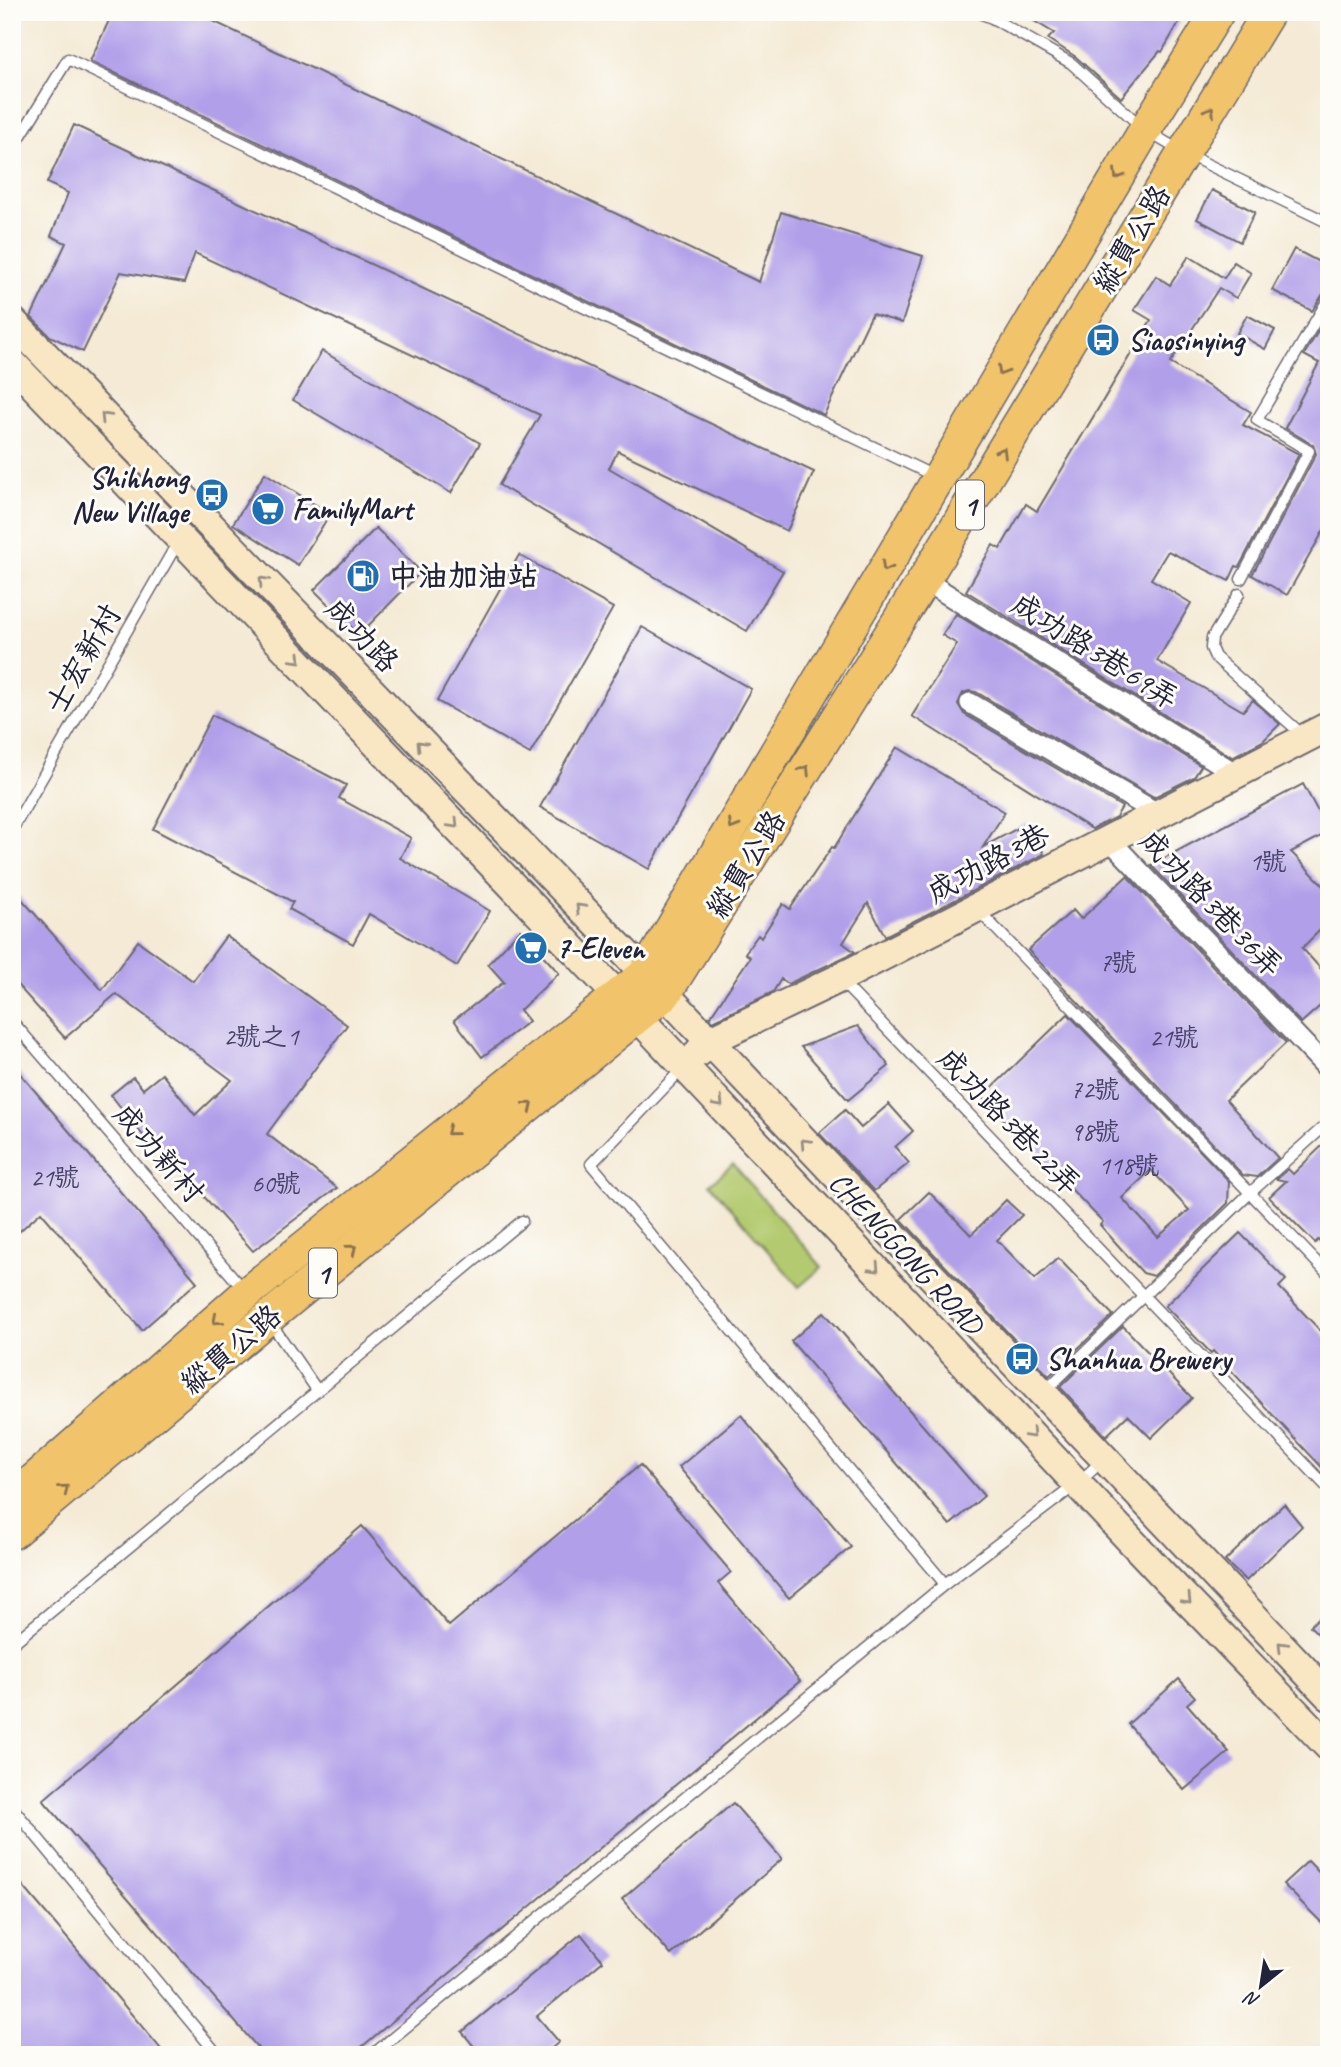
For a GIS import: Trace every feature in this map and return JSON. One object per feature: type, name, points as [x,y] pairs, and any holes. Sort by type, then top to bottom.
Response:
[{"type":"main road","name":"縱貫公路","points":[[655,984],[939,478],[1218,12]]},
{"type":"main road","name":"縱貫公路","points":[[17,1484],[257,1305],[655,984],[924,580],[1269,12]]},
{"type":"main road","name":"成功路","points":[[12,321],[190,527],[629,1007]]},
{"type":"main road","name":"成功路","points":[[12,363],[190,527],[655,984]]},
{"type":"main road","name":"成功路3巷","points":[[684,1066],[709,1041],[838,979],[1317,731]]},
{"type":"main road","name":"CHENGGONG ROAD","points":[[655,984],[1329,1696]]},
{"type":"main road","name":"CHENGGONG ROAD","points":[[629,1007],[1329,1747]]},
{"type":"main road","name":"縱貫公路","points":[[12,1533],[257,1305]]},
{"type":"street","name":"成功路3巷69弄","points":[[924,580],[1235,773]]},
{"type":"street","points":[[970,703],[1157,813]]},
{"type":"street","name":"成功路3巷36弄","points":[[1108,838],[1329,1070]]},
{"type":"lane","points":[[977,12],[1071,63],[1145,130],[1184,153],[1329,223]]},
{"type":"lane","points":[[12,150],[68,60],[939,478]]},
{"type":"lane","points":[[1241,579],[1309,451],[1257,420],[1329,298]]},
{"type":"lane","name":"士宏新村","points":[[12,830],[190,527]]},
{"type":"lane","points":[[1240,593],[1212,638],[1210,648],[1215,657],[1317,731]]},
{"type":"lane","points":[[976,907],[1329,1275]]},
{"type":"lane","name":"成功路3巷22弄","points":[[838,979],[1329,1489]]},
{"type":"lane","name":"成功新村","points":[[12,1021],[257,1305],[317,1390]]},
{"type":"lane","points":[[684,1066],[591,1164],[945,1584]]},
{"type":"lane","points":[[1042,1394],[1250,1193],[1329,1122]]},
{"type":"lane","points":[[12,1644],[522,1221]]},
{"type":"lane","points":[[372,2055],[945,1584],[1078,1483],[1104,1460]]},
{"type":"lane","points":[[12,1807],[218,2055]]},
{"type":"green space","points":[[733,1164],[822,1267],[799,1287],[710,1184]]},
{"type":"building","points":[[113,12],[194,12],[759,282],[781,212],[923,256],[902,323],[872,314],[824,415],[90,61]]},
{"type":"building","points":[[1019,12],[1185,12],[1162,52],[1160,51],[1121,98],[1076,57],[1048,39],[1054,33]]},
{"type":"building","points":[[74,125],[814,472],[787,531],[618,451],[609,468],[783,571],[747,631],[499,485],[540,415],[195,253],[184,283],[121,272],[83,352],[50,336],[31,317],[66,243],[51,236],[68,193],[47,183]]},
{"type":"building","points":[[1212,190],[1255,212],[1240,242],[1197,219]]},
{"type":"building","points":[[1294,249],[1329,267],[1329,291],[1323,294],[1312,311],[1272,290]]},
{"type":"building","points":[[1189,256],[1224,278],[1234,262],[1251,273],[1236,298],[1219,288],[1170,363],[1251,412],[1243,425],[1299,454],[1229,581],[1168,551],[1151,579],[1191,603],[1157,661],[1243,711],[1253,700],[1280,724],[1263,741],[1232,757],[966,591],[993,545],[1000,549],[1026,504],[1037,511],[1151,320],[1134,310],[1156,276],[1170,285]]},
{"type":"building","points":[[1329,313],[1329,521],[1287,595],[1252,575],[1316,454],[1313,445],[1285,428],[1319,363],[1304,355]]},
{"type":"building","points":[[1247,315],[1275,330],[1265,349],[1237,333]]},
{"type":"building","points":[[322,351],[480,443],[451,493],[293,400]]},
{"type":"building","points":[[265,473],[330,514],[298,565],[233,524]]},
{"type":"building","points":[[376,528],[421,572],[359,635],[314,590]]},
{"type":"building","points":[[519,555],[613,608],[530,754],[437,701]]},
{"type":"building","points":[[956,614],[1201,766],[1194,777],[1154,797],[976,692],[963,693],[958,704],[964,714],[1122,807],[1116,817],[1092,829],[912,716],[957,644],[942,635]]},
{"type":"building","points":[[642,627],[751,689],[649,869],[540,807]]},
{"type":"building","points":[[212,715],[346,785],[339,798],[411,838],[400,858],[490,911],[457,966],[369,914],[353,944],[289,909],[293,902],[153,829]]},
{"type":"building","points":[[897,747],[1005,812],[983,847],[1027,823],[1044,854],[885,936],[868,903],[843,943],[855,952],[788,984],[781,979],[773,992],[713,1021],[710,1017],[750,957],[745,953],[758,935],[761,938],[783,904],[790,909],[832,847],[834,848]]},
{"type":"building","points":[[1303,784],[1329,832],[1291,852],[1329,891],[1329,921],[1302,948],[1329,978],[1329,998],[1301,1023],[1151,865]]},
{"type":"building","points":[[1127,876],[1286,1043],[1226,1100],[1278,1158],[1257,1177],[1243,1175],[1028,950],[1073,910],[1081,919]]},
{"type":"building","points":[[12,888],[102,990],[138,941],[193,981],[226,936],[347,1025],[267,1134],[337,1188],[253,1251],[153,1140],[149,1143],[111,1095],[133,1077],[143,1089],[162,1074],[195,1115],[232,1080],[116,994],[65,1038],[12,979]]},
{"type":"building","points":[[520,930],[559,973],[520,1010],[529,1021],[482,1057],[454,1020],[504,982],[488,964]]},
{"type":"building","points":[[1068,1014],[1229,1181],[1228,1203],[1154,1276],[1143,1273],[1100,1225],[1103,1222],[982,1097]],"holes":[[[1151,1170],[1189,1210],[1158,1237],[1122,1198]]]},
{"type":"building","points":[[858,1026],[889,1066],[848,1100],[801,1047]]},
{"type":"building","points":[[12,1064],[197,1282],[142,1330],[41,1212],[12,1238]]},
{"type":"building","points":[[889,1104],[913,1131],[895,1147],[909,1163],[874,1191],[819,1133],[845,1110],[861,1128]]},
{"type":"building","points":[[1329,1139],[1329,1251],[1318,1240],[1315,1243],[1269,1197],[1286,1181],[1276,1179],[1288,1169],[1293,1174]]},
{"type":"building","points":[[929,1192],[971,1235],[1006,1200],[1022,1215],[997,1240],[1035,1279],[1058,1258],[1113,1315],[1049,1376],[901,1219]]},
{"type":"building","points":[[1240,1233],[1286,1280],[1279,1287],[1329,1340],[1329,1475],[1213,1351],[1211,1353],[1165,1306]]},
{"type":"building","points":[[824,1312],[984,1496],[950,1525],[791,1341]]},
{"type":"building","points":[[1123,1326],[1192,1398],[1151,1438],[1128,1415],[1106,1436],[1060,1387]]},
{"type":"building","points":[[741,1415],[851,1547],[789,1598],[679,1467]]},
{"type":"building","points":[[640,1465],[731,1572],[718,1583],[800,1681],[352,2055],[264,2055],[43,1800],[362,1526],[449,1626]]},
{"type":"building","points":[[1284,1504],[1302,1526],[1246,1581],[1225,1561]]},
{"type":"building","points":[[1329,1608],[1329,1645],[1310,1626]]},
{"type":"building","points":[[1179,1679],[1195,1697],[1187,1704],[1229,1752],[1184,1790],[1128,1724]]},
{"type":"building","points":[[733,1803],[782,1859],[671,1955],[622,1899]]},
{"type":"building","points":[[1308,1861],[1329,1883],[1329,1930],[1283,1884]]},
{"type":"building","points":[[12,1873],[166,2055],[12,2055]]},
{"type":"building","points":[[581,1934],[603,1961],[537,2016],[559,2042],[544,2055],[481,2055],[462,2032]]},
{"type":"place","name":"Siaosinying","points":[[1103,340]]},
{"type":"place","name":"Shihhong New Village","points":[[212,495]]},
{"type":"place","name":"FamilyMart","points":[[268,509]]},
{"type":"place","name":"中油加油站","points":[[363,576]]},
{"type":"place","name":"7-Eleven","points":[[531,948]]},
{"type":"place","name":"Shanhua Brewery","points":[[1022,1359]]}]
